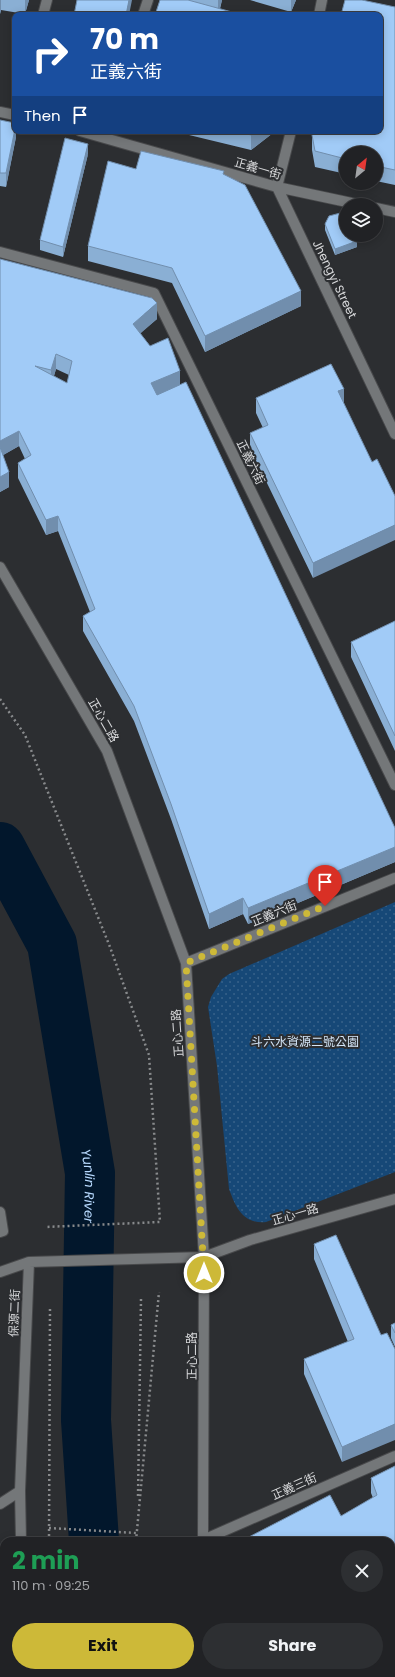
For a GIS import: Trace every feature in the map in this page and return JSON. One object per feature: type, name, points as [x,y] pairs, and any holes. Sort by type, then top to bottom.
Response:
[{"type":"street","points":[[44,12],[47,0]]},
{"type":"street","points":[[144,12],[148,0]]},
{"type":"street","points":[[320,12],[322,0]]},
{"type":"street","points":[[0,112],[12,114]]},
{"type":"street","name":"正義一街","points":[[109,134],[277,187],[339,200]]},
{"type":"street","points":[[277,187],[290,134]]},
{"type":"street","name":"Jhengyi Street","points":[[277,187],[395,434]]},
{"type":"street","points":[[383,209],[395,212]]},
{"type":"street","name":"正義六街","points":[[0,252],[154,293],[395,785]]},
{"type":"street","name":"正心二路","points":[[0,567],[107,751],[186,963],[204,1257],[203,1537]]},
{"type":"street","name":"正義六街","points":[[186,963],[395,878]]},
{"type":"street","name":"正心一路","points":[[204,1257],[250,1240],[395,1199]]},
{"type":"street","points":[[0,1212],[3,1231],[0,1232]]},
{"type":"street","points":[[0,1272],[29,1262],[48,1260],[204,1257]]},
{"type":"street","name":"保源二街","points":[[21,1537],[20,1491],[29,1262]]},
{"type":"street","name":"正義三街","points":[[210,1537],[395,1456]]},
{"type":"street","points":[[0,1504],[20,1491]]},
{"type":"path","points":[[0,699],[25,735],[110,947],[149,1055],[160,1222],[45,1227]]},
{"type":"path","points":[[136,1537],[159,1292]]},
{"type":"path","points":[[136,1537],[141,1299]]},
{"type":"path","points":[[49,1537],[50,1306]]},
{"type":"path","points":[[50,1528],[136,1533]]},
{"type":"green space","name":"斗六水資源二號公園","points":[[395,902],[395,1172],[266,1222],[252,1220],[246,1217],[238,1208],[229,1189],[217,1066],[208,1007],[211,997],[222,979],[229,974]]},
{"type":"building","points":[[77,0],[129,0],[127,12],[75,12]]},
{"type":"building","points":[[160,0],[188,0],[232,12],[156,12]]},
{"type":"building","points":[[345,0],[362,0],[395,7],[395,170],[383,167],[383,146],[339,146],[339,157],[315,151],[312,135],[383,134],[383,12],[342,12]]},
{"type":"building","points":[[0,120],[12,122],[12,134],[14,134],[6,173],[0,173]]},
{"type":"building","points":[[65,138],[88,144],[63,247],[40,240]]},
{"type":"building","points":[[141,151],[224,171],[223,174],[245,185],[301,291],[205,336],[172,268],[88,246],[108,161],[136,169]]},
{"type":"building","points":[[339,213],[339,242],[354,242],[335,249],[325,224],[329,216]]},
{"type":"building","points":[[0,259],[152,298],[157,303],[133,324],[150,346],[168,338],[180,371],[151,383],[157,395],[186,382],[395,828],[395,847],[248,908],[243,898],[209,914],[171,804],[134,706],[83,616],[95,609],[58,516],[46,520],[18,463],[31,455],[19,431],[0,441]],"holes":[[[56,354],[72,361],[67,383],[35,366],[51,370]]]},
{"type":"building","points":[[331,364],[344,389],[338,391],[372,462],[377,459],[395,496],[395,525],[313,563],[250,433],[268,425],[256,398]]},
{"type":"building","points":[[0,447],[9,472],[0,477]]},
{"type":"building","points":[[395,621],[395,736],[351,642]]},
{"type":"building","points":[[336,1235],[381,1335],[387,1333],[395,1349],[395,1424],[342,1447],[304,1359],[354,1339],[314,1244]]},
{"type":"building","points":[[395,1323],[395,1333],[391,1325]]},
{"type":"building","points":[[395,1466],[395,1537],[249,1537],[330,1495],[341,1516],[377,1495],[371,1478]]},
{"type":"waterway","name":"Yunlin River","points":[[0,847],[52,944],[90,1173],[86,1420],[94,1537]]},
{"type":"route","points":[[204,1273],[186,963],[325,906]]}]
